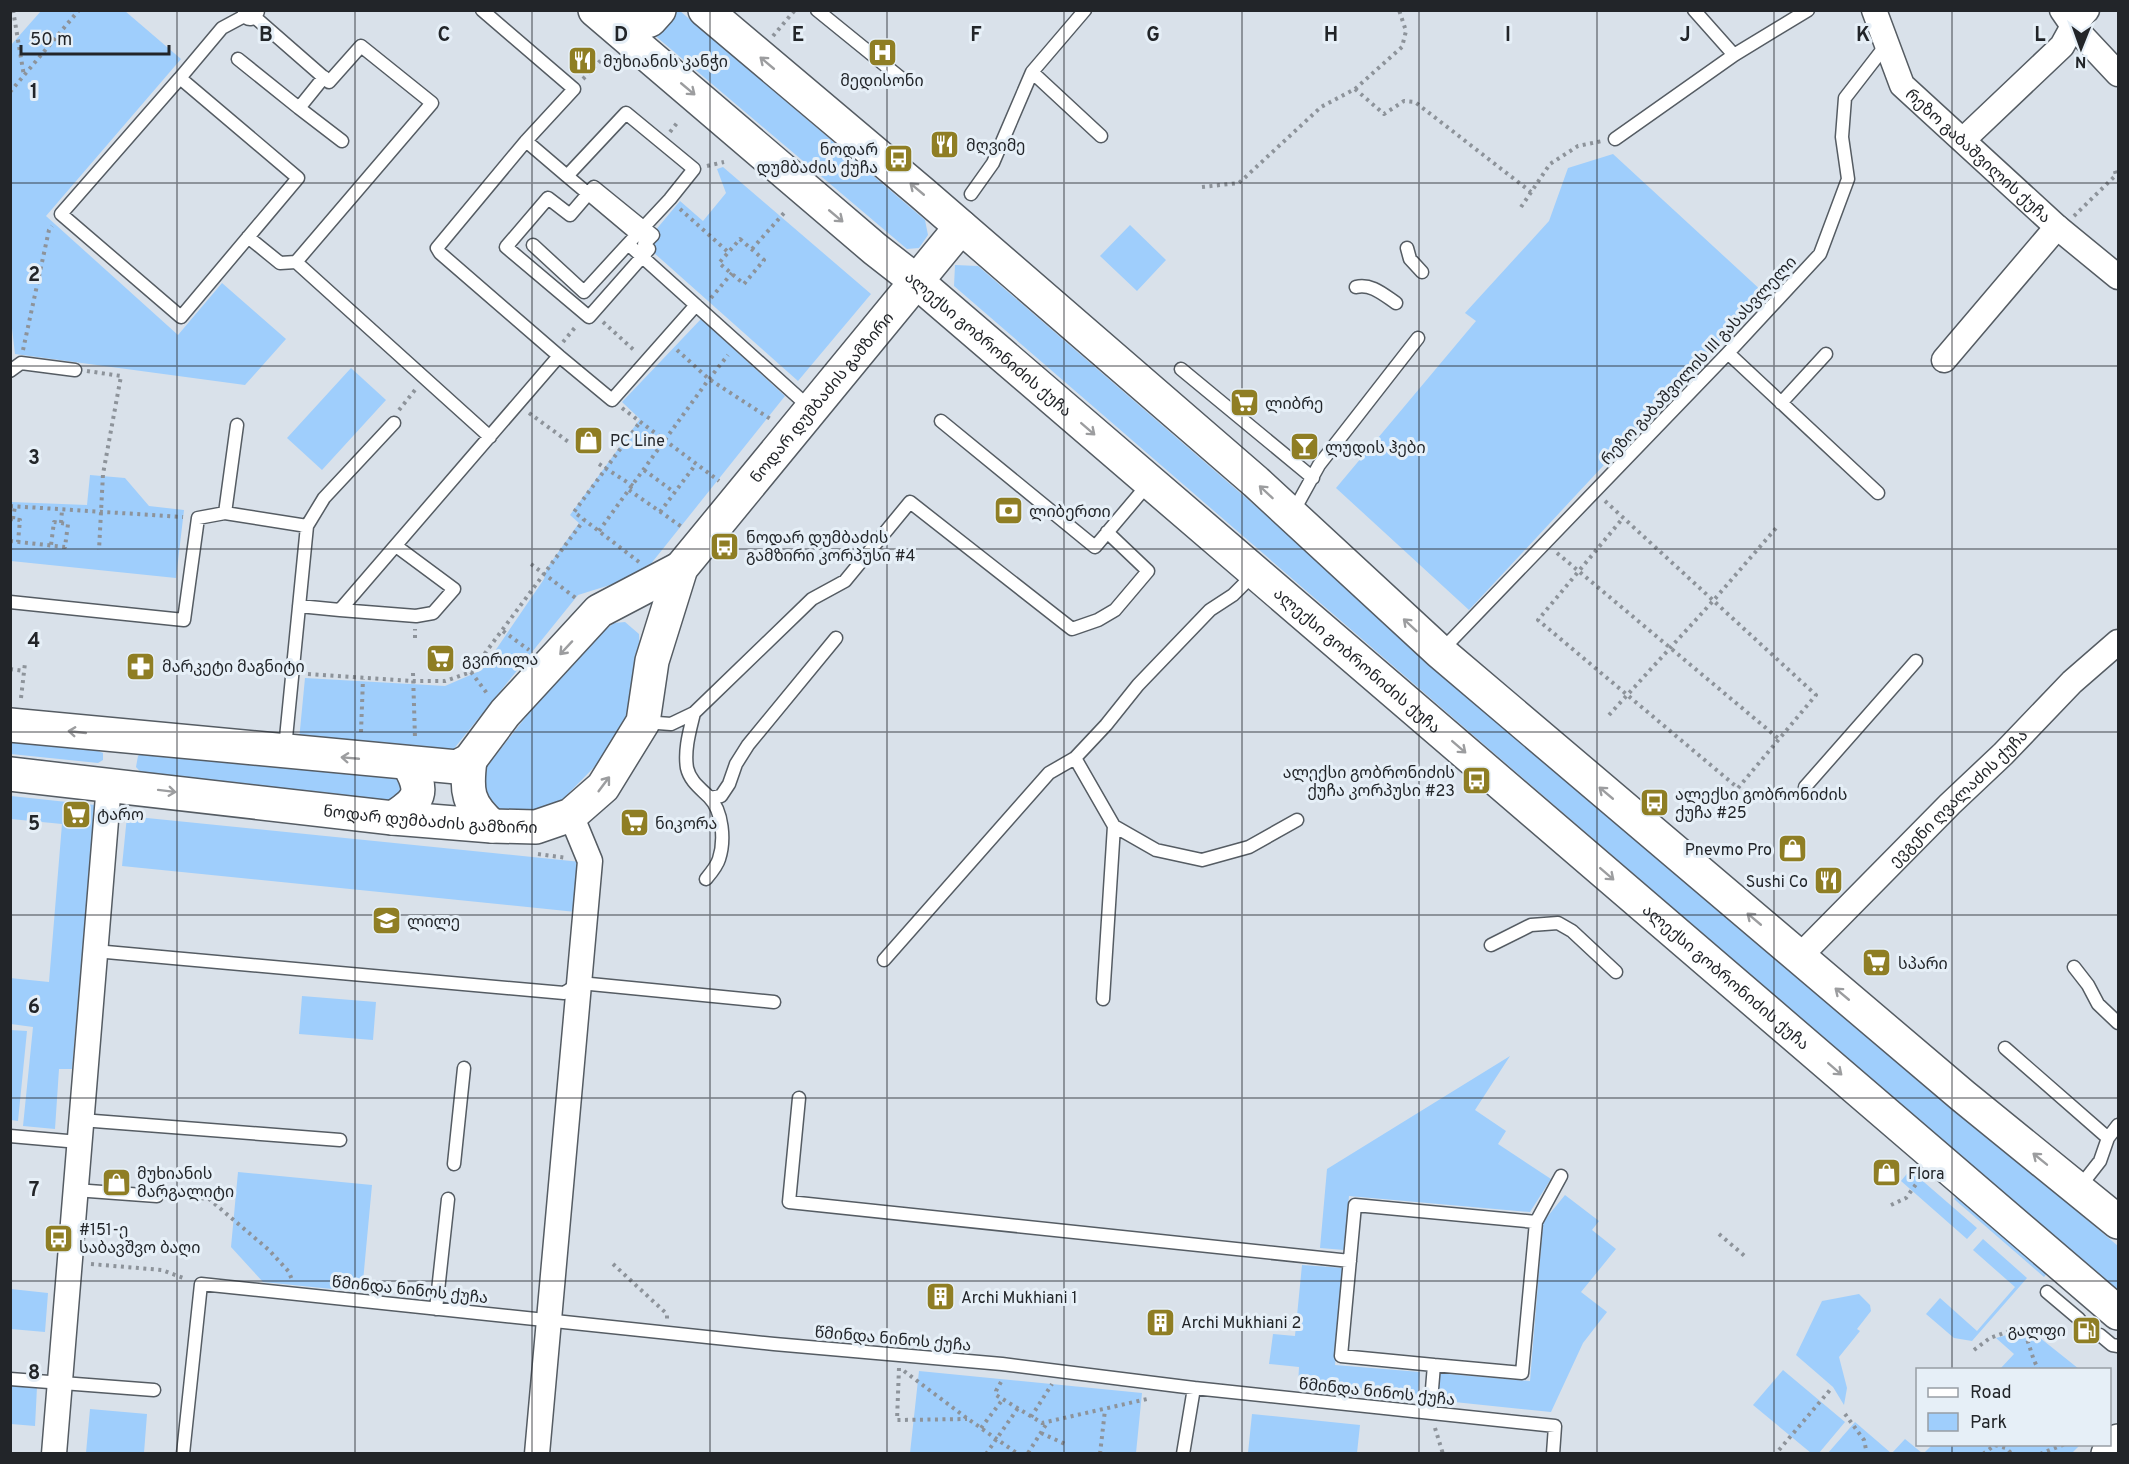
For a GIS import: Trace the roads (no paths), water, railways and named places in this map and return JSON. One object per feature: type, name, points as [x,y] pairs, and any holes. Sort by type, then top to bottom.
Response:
[{"type":"main road","points":[[607,20],[650,20],[658,10]]},
{"type":"main road","points":[[705,10],[1256,482],[1440,652],[1799,957],[2118,1222]]},
{"type":"main road","name":"ალექსი გობრონიძის ქუჩა","points":[[607,20],[875,249],[916,280],[1255,573],[2109,1324]]},
{"type":"main road","name":"ნოდარ დუმბაძის გამზირი","points":[[10,774],[393,818],[492,826],[536,827],[572,815],[603,787],[643,722],[652,661],[681,568],[810,408],[961,227]]},
{"type":"main road","name":"ნოდარ დუმბაძის გამზირი","points":[[470,760],[588,605],[681,568]]},
{"type":"main road","points":[[588,605],[621,610],[640,621],[651,640],[652,661]]},
{"type":"main road","points":[[16,712],[135,738],[284,752],[412,751],[457,767],[470,760]]},
{"type":"main road","points":[[109,784],[119,760],[135,738]]},
{"type":"main road","points":[[393,818],[412,806],[419,791],[412,751]]},
{"type":"main road","points":[[470,760],[467,784],[469,797],[478,813],[492,826]]},
{"type":"main road","points":[[2108,1454],[2118,1442]]},
{"type":"street","name":"რეზო გაბაშვილის ქუჩა","points":[[1875,10],[1902,85],[1964,139],[2059,228],[2118,277]]},
{"type":"street","points":[[2074,16],[2118,74]]},
{"type":"street","points":[[1964,139],[2062,46],[2074,16]]},
{"type":"street","points":[[1944,360],[2059,228]]},
{"type":"street","name":"ევგენი ღვალაძის ქუჩა","points":[[1799,957],[2072,682],[2118,642]]},
{"type":"street","points":[[54,1454],[109,784]]},
{"type":"street","points":[[537,1454],[590,861],[572,815]]},
{"type":"lane","points":[[483,10],[574,89],[526,141],[437,248],[440,253],[612,400],[666,339],[699,307]]},
{"type":"lane","points":[[817,10],[902,79]]},
{"type":"lane","points":[[971,194],[993,163],[1032,72],[1085,10]]},
{"type":"lane","points":[[1694,10],[1734,56]]},
{"type":"lane","points":[[1615,139],[1734,56],[1808,10]]},
{"type":"lane","points":[[180,78],[298,178],[181,317],[61,214],[222,28],[251,11],[329,82],[361,46],[432,103],[296,262]]},
{"type":"lane","name":"რეზო გაბაშვილის III გასასვლელი","points":[[1440,652],[1728,353],[1820,254],[1848,179],[1842,137],[1845,98],[1886,45]]},
{"type":"lane","points":[[237,59],[342,141]]},
{"type":"lane","points":[[1032,72],[1101,136]]},
{"type":"lane","points":[[299,108],[324,77]]},
{"type":"lane","points":[[532,245],[584,292],[670,199],[694,169],[626,113],[567,176]]},
{"type":"lane","points":[[526,141],[588,194],[640,231],[652,235],[644,244],[649,249],[590,314],[506,246],[548,198],[570,215],[588,194]]},
{"type":"lane","points":[[248,237],[280,263],[296,262],[490,436]]},
{"type":"lane","points":[[628,244],[810,408]]},
{"type":"lane","points":[[1407,248],[1410,259],[1422,272]]},
{"type":"lane","points":[[1356,287],[1364,285],[1396,303]]},
{"type":"lane","points":[[1291,516],[1319,465],[1418,338]]},
{"type":"lane","points":[[1728,353],[1878,493]]},
{"type":"lane","points":[[340,610],[517,405],[557,354]]},
{"type":"lane","points":[[1781,403],[1826,354]]},
{"type":"lane","points":[[10,371],[21,363],[75,370]]},
{"type":"lane","points":[[1181,369],[1313,478]]},
{"type":"lane","points":[[941,421],[1095,547],[1150,483]]},
{"type":"lane","points":[[284,752],[307,526],[324,498],[394,423]]},
{"type":"lane","points":[[225,513],[237,425]]},
{"type":"lane","points":[[643,722],[670,724],[694,713],[812,599],[845,581],[910,502],[1072,629],[1098,620],[1115,610],[1148,571],[1107,532]]},
{"type":"lane","points":[[10,602],[184,620],[198,518],[225,513],[307,526]]},
{"type":"lane","points":[[299,606],[416,616],[433,613],[454,589],[396,546]]},
{"type":"lane","points":[[884,960],[1048,774],[1075,758],[1106,725],[1138,685],[1202,618],[1233,595],[1255,573]]},
{"type":"lane","points":[[710,798],[721,796],[748,745],[836,639]]},
{"type":"lane","points":[[1805,787],[1916,661]]},
{"type":"lane","points":[[694,713],[686,749],[687,768],[692,781],[710,798],[722,828],[722,848],[718,862],[706,879]]},
{"type":"lane","points":[[1075,758],[1114,826],[1156,850],[1202,860],[1249,847],[1297,820]]},
{"type":"lane","points":[[1103,999],[1114,826]]},
{"type":"lane","points":[[1491,945],[1531,926],[1558,923],[1572,932],[1616,972]]},
{"type":"lane","points":[[95,951],[564,993],[580,983],[774,1002]]},
{"type":"lane","points":[[2074,967],[2088,985],[2098,1004],[2118,1023]]},
{"type":"lane","points":[[2005,1048],[2108,1138]]},
{"type":"lane","points":[[454,1164],[464,1068]]},
{"type":"lane","points":[[799,1098],[789,1202],[1350,1261]]},
{"type":"lane","points":[[2078,1190],[2100,1161],[2108,1138],[2118,1125]]},
{"type":"lane","points":[[10,1136],[80,1131],[340,1140]]},
{"type":"lane","points":[[1536,1222],[1355,1205],[1341,1356],[1522,1373],[1536,1222],[1561,1176]]},
{"type":"lane","points":[[75,1190],[157,1196]]},
{"type":"lane","points":[[436,1309],[448,1199]]},
{"type":"lane","name":"წმინდა ნინოს ქუჩა","points":[[183,1454],[201,1284],[666,1333],[1060,1371],[1194,1388],[1555,1426],[1552,1454]]},
{"type":"lane","points":[[2047,1293],[2079,1319]]},
{"type":"lane","points":[[2109,1324],[2112,1345],[2118,1346]]},
{"type":"lane","points":[[1430,1413],[1434,1365]]},
{"type":"lane","points":[[10,1379],[154,1390]]},
{"type":"lane","points":[[1183,1454],[1194,1388]]},
{"type":"place","name":"მედისონი","points":[[882,52]]},
{"type":"place","name":"მუხიანის კანჭი","points":[[582,61]]},
{"type":"place","name":"მღვიმე","points":[[945,145]]},
{"type":"place","name":"ნოდარ დუმბაძის ქუჩა","points":[[899,158]]},
{"type":"place","name":"ლიბრე","points":[[1244,403]]},
{"type":"place","name":"PC Line","points":[[589,440]]},
{"type":"place","name":"ლუდის ჰები","points":[[1304,447]]},
{"type":"place","name":"ლიბერთი","points":[[1008,511]]},
{"type":"place","name":"ნოდარ დუმბაძის გამზირი კორპუსი #4","points":[[725,546]]},
{"type":"place","name":"გვირილა","points":[[441,659]]},
{"type":"place","name":"მარკეტი მაგნიტი","points":[[141,666]]},
{"type":"place","name":"ალექსი გობრონიძის ქუჩა კორპუსი #23","points":[[1476,781]]},
{"type":"place","name":"ალექსი გობრონიძის ქუჩა #25","points":[[1654,803]]},
{"type":"place","name":"ტარო","points":[[76,814]]},
{"type":"place","name":"ნიკორა","points":[[634,823]]},
{"type":"place","name":"Pnevmo Pro","points":[[1793,849]]},
{"type":"place","name":"Sushi Co","points":[[1829,881]]},
{"type":"place","name":"ლილე","points":[[386,921]]},
{"type":"place","name":"სპარი","points":[[1877,963]]},
{"type":"place","name":"Flora","points":[[1887,1173]]},
{"type":"place","name":"მუხიანის მარგალიტი","points":[[116,1182]]},
{"type":"place","name":"#151-ე საბავშვო ბაღი","points":[[58,1238]]},
{"type":"place","name":"Archi Mukhiani 1","points":[[940,1297]]},
{"type":"place","name":"Archi Mukhiani 2","points":[[1160,1322]]},
{"type":"place","name":"გალფი","points":[[2087,1330]]}]
